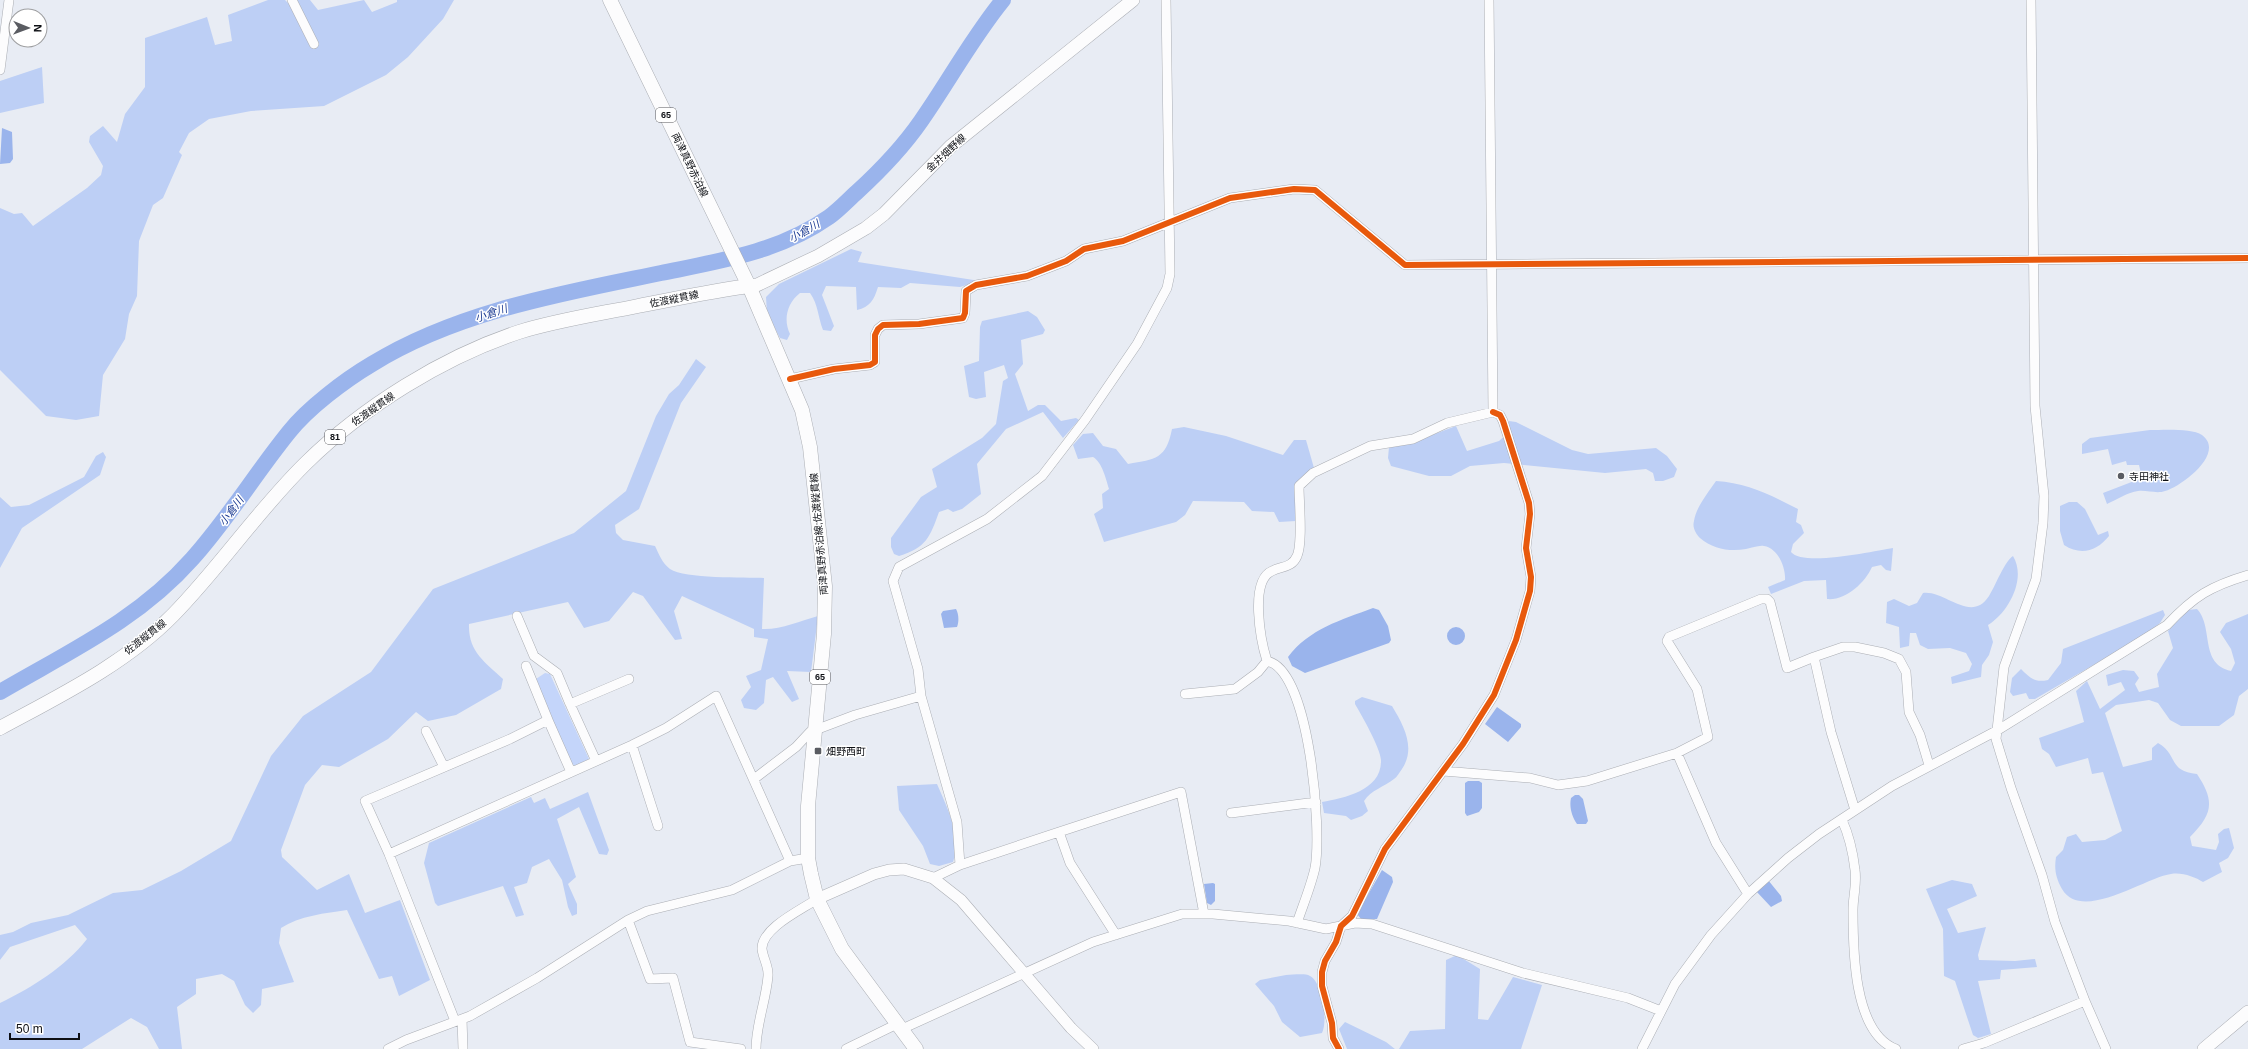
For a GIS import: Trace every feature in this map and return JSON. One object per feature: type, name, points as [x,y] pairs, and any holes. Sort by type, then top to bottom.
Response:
[{"type":"main road","name":"両津真野赤泊線","points":[[610,0],[747,282]]},
{"type":"main road","name":"金井畑野線","points":[[747,282],[757,285],[818,256],[866,228],[884,214],[951,146],[1133,0]]},
{"type":"main road","name":"両津真野赤泊線;佐渡縦貫線","points":[[747,282],[790,379],[806,425],[824,567],[824,634],[808,806],[808,858],[817,899],[842,949],[916,1049]]},
{"type":"main road","name":"佐渡縦貫線","points":[[0,728],[86,681],[131,650],[171,617],[205,580],[269,502],[306,462],[338,434],[381,401],[466,354],[519,332],[747,282]]},
{"type":"main road","points":[[2204,1049],[2248,1012]]},
{"type":"street","points":[[0,70],[9,0]]},
{"type":"street","points":[[292,0],[314,44]]},
{"type":"street","points":[[960,865],[957,822],[921,696],[918,669],[893,581],[898,567],[987,519],[1042,476],[1137,344],[1167,288],[1170,274],[1166,0]]},
{"type":"street","points":[[1489,0],[1493,412]]},
{"type":"street","points":[[2031,0],[2035,406],[2044,496],[2043,523],[2036,579],[2004,667],[1996,739],[1999,753],[2042,875],[2055,922],[2085,1001],[2106,1049]]},
{"type":"street","points":[[790,379],[834,369],[870,365],[875,362],[875,335],[878,329],[883,325],[919,324],[963,318],[965,313],[966,291],[969,288],[1027,276],[1066,261],[1084,249],[1123,241],[1230,198],[1294,189],[1315,190],[1405,265],[2248,258]]},
{"type":"street","points":[[1267,661],[1260,634],[1259,600],[1265,577],[1271,571],[1284,568],[1296,558],[1299,551],[1299,486],[1305,479],[1312,473],[1370,446],[1413,439],[1447,423],[1493,412],[1500,414],[1529,503],[1530,514],[1526,548],[1531,577],[1530,591],[1516,640],[1494,695],[1485,712],[1386,848],[1352,916],[1341,926],[1322,972],[1322,986],[1332,1023],[1333,1038],[1339,1049]]},
{"type":"street","points":[[1642,1049],[1675,984],[1711,935],[1748,894],[1794,853],[1892,786],[1998,730],[2167,624],[2181,610],[2204,592],[2218,584],[2248,574]]},
{"type":"street","points":[[1443,771],[1530,778],[1558,785],[1587,781],[1677,753],[1708,737],[1697,689],[1667,641],[1669,637],[1699,623],[1761,599],[1767,599],[1770,602],[1787,668],[1843,647],[1855,647],[1884,653],[1899,659],[1906,672],[1909,712],[1920,735],[1930,765]]},
{"type":"street","points":[[517,616],[534,656],[557,674],[596,761]]},
{"type":"street","points":[[1814,657],[1831,732],[1855,810]]},
{"type":"street","points":[[1185,694],[1235,689],[1258,672],[1267,661]]},
{"type":"street","points":[[1267,661],[1274,662],[1282,668],[1288,676],[1298,702],[1307,740],[1316,802],[1318,833],[1315,868],[1298,923]]},
{"type":"street","points":[[526,666],[571,772]]},
{"type":"street","points":[[570,704],[630,679]]},
{"type":"street","points":[[389,854],[632,745],[666,728],[716,696],[790,860]]},
{"type":"street","points":[[754,779],[796,747],[810,732],[921,696]]},
{"type":"street","points":[[463,1049],[458,1020],[389,854],[365,801],[510,739],[548,720]]},
{"type":"street","points":[[426,732],[444,767]]},
{"type":"street","points":[[632,745],[658,826]]},
{"type":"street","points":[[1677,753],[1716,843],[1748,894]]},
{"type":"street","points":[[933,878],[960,865],[1181,792],[1204,914]]},
{"type":"street","points":[[1231,813],[1316,802]]},
{"type":"street","points":[[1842,820],[1848,833],[1855,871],[1853,909],[1858,983],[1862,1004],[1877,1034],[1886,1044],[1896,1049]]},
{"type":"street","points":[[1059,832],[1070,863],[1116,935]]},
{"type":"street","points":[[388,1049],[470,1016],[537,978],[628,920],[663,906],[732,890],[790,860],[808,858]]},
{"type":"street","points":[[756,1049],[758,1022],[768,975],[762,949],[763,943],[775,926],[817,899],[874,874],[889,870],[904,869],[933,878],[961,900],[1071,1028],[1093,1049]]},
{"type":"street","points":[[846,1049],[1024,974],[1093,942],[1182,914],[1204,914],[1298,923],[1326,929],[1355,923],[1372,924],[1523,973],[1628,998],[1661,1011]]},
{"type":"street","points":[[628,920],[650,979],[673,978],[690,1042],[741,1049]]},
{"type":"street","points":[[1963,1049],[1984,1043],[2085,1001]]},
{"type":"shaded area","points":[[268,0],[285,0],[289,4],[294,0],[310,0],[318,10],[364,0],[372,12],[397,2],[397,0],[454,0],[443,19],[408,57],[386,75],[324,106],[251,111],[209,119],[189,133],[179,152],[182,155],[163,198],[153,205],[139,241],[137,296],[129,314],[125,339],[103,375],[99,416],[76,420],[46,416],[0,370],[0,208],[14,214],[22,213],[33,226],[87,188],[101,175],[103,166],[89,142],[90,136],[103,126],[117,142],[125,114],[145,87],[145,38],[207,17],[215,45],[232,41],[228,15]]},
{"type":"shaded area","points":[[42,67],[44,103],[0,113],[0,81]]},
{"type":"shaded area","points":[[2,128],[12,132],[13,159],[10,163],[0,164]]},
{"type":"shaded area","points":[[851,249],[862,252],[858,262],[980,281],[960,287],[910,283],[901,288],[878,287],[871,302],[865,307],[857,310],[856,287],[826,286],[822,295],[834,326],[831,331],[823,330],[813,297],[810,293],[800,293],[789,307],[787,323],[790,334],[787,340],[780,338],[767,313],[766,297],[779,284]]},
{"type":"shaded area","points":[[1028,311],[1037,317],[1045,330],[1043,334],[1021,340],[1023,364],[1015,374],[1028,411],[1038,405],[1045,405],[1061,421],[1076,418],[1079,420],[1063,438],[1043,412],[1006,429],[977,464],[981,494],[962,509],[953,512],[948,509],[939,512],[930,535],[921,545],[908,553],[899,556],[894,554],[891,547],[891,538],[921,497],[937,487],[932,469],[982,438],[996,424],[1003,381],[1008,378],[1004,365],[984,372],[986,397],[976,399],[969,397],[964,366],[979,361],[980,327],[982,321]]},
{"type":"shaded area","points":[[696,359],[706,367],[681,403],[639,509],[615,525],[616,533],[623,540],[655,546],[665,564],[670,569],[678,572],[701,576],[764,578],[762,629],[783,627],[818,616],[811,672],[787,671],[799,699],[792,702],[773,677],[766,680],[764,703],[756,710],[744,708],[741,700],[751,687],[746,676],[761,670],[768,639],[754,637],[754,629],[682,596],[674,611],[682,639],[675,640],[643,596],[633,592],[609,621],[584,628],[568,602],[469,624],[471,642],[479,656],[503,679],[501,689],[456,715],[428,721],[416,712],[388,739],[339,767],[322,765],[305,785],[281,850],[282,857],[317,890],[349,874],[365,913],[400,900],[430,980],[399,996],[392,976],[379,979],[347,910],[330,912],[304,918],[281,928],[279,943],[294,982],[262,989],[261,1005],[253,1013],[245,1005],[234,981],[222,974],[196,979],[196,994],[177,1007],[182,1049],[159,1049],[147,1027],[131,1018],[82,1049],[0,1049],[0,1003],[48,976],[69,959],[87,939],[75,925],[10,947],[0,960],[0,935],[13,932],[31,923],[68,915],[113,893],[142,890],[181,871],[231,841],[271,756],[303,716],[371,672],[433,589],[574,533],[626,491],[656,416],[669,394],[679,385]]},
{"type":"shaded area","points":[[1509,421],[1516,422],[1572,450],[1588,454],[1656,448],[1667,456],[1677,469],[1674,477],[1663,481],[1655,481],[1653,473],[1646,469],[1605,473],[1504,463],[1470,466],[1451,476],[1429,476],[1391,466],[1388,458],[1389,447],[1408,444],[1456,426],[1467,451],[1499,441],[1510,431],[1508,425]]},
{"type":"shaded area","points":[[1184,427],[1226,436],[1283,455],[1294,440],[1306,440],[1314,468],[1297,482],[1296,521],[1279,522],[1274,512],[1252,511],[1244,502],[1193,501],[1185,515],[1176,522],[1104,542],[1094,514],[1103,508],[1102,494],[1109,489],[1103,471],[1096,459],[1093,457],[1078,459],[1073,445],[1083,434],[1093,433],[1103,446],[1116,449],[1128,464],[1146,461],[1158,456],[1167,446],[1172,429]]},
{"type":"shaded area","points":[[2150,430],[2185,430],[2197,433],[2202,435],[2208,442],[2209,451],[2199,468],[2191,476],[2172,488],[2162,492],[2134,492],[2126,494],[2107,504],[2103,493],[2142,478],[2139,465],[2127,465],[2126,461],[2112,465],[2108,449],[2082,454],[2082,444],[2090,438]]},
{"type":"shaded area","points":[[103,452],[106,457],[100,475],[22,528],[0,568],[0,497],[11,507],[29,505],[84,477],[96,456]]},
{"type":"shaded area","points":[[1716,481],[1748,487],[1798,509],[1796,522],[1801,525],[1804,533],[1793,544],[1791,552],[1798,556],[1809,558],[1839,557],[1893,548],[1891,571],[1886,570],[1881,565],[1872,567],[1865,579],[1854,590],[1834,599],[1827,599],[1826,580],[1804,581],[1771,594],[1768,587],[1785,580],[1784,570],[1780,559],[1773,550],[1762,546],[1740,550],[1722,549],[1705,542],[1700,538],[1694,528],[1697,511]]},
{"type":"shaded area","points":[[2069,502],[2077,502],[2085,509],[2098,535],[2108,531],[2109,536],[2094,548],[2083,551],[2064,545],[2060,531],[2060,506]]},
{"type":"shaded area","points":[[2013,556],[2017,565],[2017,585],[2008,604],[1995,620],[1988,625],[1993,642],[1989,655],[1982,665],[1981,677],[1952,684],[1951,677],[1969,671],[1972,664],[1966,653],[1950,648],[1928,649],[1920,645],[1916,633],[1910,633],[1909,646],[1900,648],[1899,627],[1886,623],[1887,602],[1894,599],[1909,606],[1917,603],[1923,593],[1931,593],[1966,607],[1974,607],[1982,604],[1989,596],[2003,568]]},
{"type":"shaded area","points":[[1373,608],[1379,610],[1388,626],[1391,640],[1389,643],[1305,673],[1292,666],[1288,657],[1296,647],[1306,639],[1326,626]]},
{"type":"shaded area","points":[[956,609],[958,613],[957,627],[944,628],[941,614],[943,611]]},
{"type":"shaded area","points":[[2197,609],[2205,625],[2208,644],[2215,661],[2221,667],[2231,671],[2235,663],[2231,649],[2220,632],[2226,623],[2248,614],[2248,689],[2239,696],[2234,715],[2219,726],[2181,726],[2170,720],[2158,703],[2149,700],[2116,705],[2105,713],[2123,767],[2152,760],[2152,748],[2158,743],[2169,752],[2181,770],[2197,774],[2207,792],[2209,807],[2207,814],[2198,829],[2190,837],[2192,846],[2216,850],[2219,842],[2218,834],[2224,829],[2229,828],[2234,848],[2228,858],[2219,863],[2222,872],[2203,882],[2188,875],[2171,874],[2099,900],[2084,901],[2071,898],[2062,889],[2055,870],[2056,857],[2063,850],[2067,837],[2076,834],[2082,842],[2105,840],[2122,831],[2103,772],[2092,774],[2088,758],[2056,767],[2049,754],[2042,749],[2039,738],[2084,722],[2076,691],[2087,681],[2100,709],[2125,690],[2121,682],[2108,686],[2106,675],[2123,670],[2134,671],[2139,678],[2135,684],[2139,692],[2159,687],[2157,674],[2173,648],[2168,631],[2188,610]]},
{"type":"shaded area","points":[[2163,610],[2165,615],[2160,623],[2145,635],[2035,699],[2029,699],[2026,693],[2013,696],[2010,692],[2012,678],[2021,669],[2033,679],[2040,681],[2048,680],[2061,663],[2063,649]]},
{"type":"shaded area","points":[[1452,627],[1460,627],[1465,632],[1463,643],[1460,645],[1452,645],[1447,640],[1447,632]]},
{"type":"shaded area","points":[[545,673],[550,674],[589,759],[575,766],[568,760],[536,679]]},
{"type":"shaded area","points":[[1362,697],[1392,706],[1401,721],[1407,737],[1408,753],[1402,769],[1396,777],[1370,794],[1364,801],[1368,811],[1362,816],[1351,820],[1346,816],[1324,813],[1322,802],[1341,798],[1360,791],[1375,779],[1380,770],[1381,760],[1378,747],[1355,704],[1355,701]]},
{"type":"shaded area","points":[[1497,707],[1521,724],[1521,727],[1508,742],[1485,724]]},
{"type":"shaded area","points":[[1468,781],[1479,781],[1482,783],[1482,808],[1479,812],[1467,816],[1465,813],[1465,783]]},
{"type":"shaded area","points":[[937,784],[952,822],[956,842],[953,862],[939,866],[930,864],[923,846],[899,810],[897,786]]},
{"type":"shaded area","points":[[588,792],[609,850],[607,855],[599,854],[579,807],[557,819],[576,877],[568,884],[577,904],[577,914],[572,916],[568,907],[562,880],[549,859],[532,867],[527,883],[514,887],[524,915],[516,917],[503,886],[438,906],[435,903],[424,863],[429,843],[531,797],[534,803],[545,798],[550,809]]},
{"type":"shaded area","points":[[1575,795],[1579,795],[1583,799],[1588,821],[1586,824],[1577,824],[1572,815],[1570,801]]},
{"type":"shaded area","points":[[1382,870],[1392,877],[1393,882],[1377,919],[1361,919],[1357,914]]},
{"type":"shaded area","points":[[1768,880],[1781,896],[1782,901],[1771,907],[1756,891]]},
{"type":"shaded area","points":[[1952,880],[1972,884],[1977,896],[1947,909],[1958,933],[1986,927],[1978,955],[1979,960],[2015,961],[2035,959],[2037,967],[2001,970],[2000,979],[1978,981],[1991,1034],[1978,1038],[1973,1035],[1955,981],[1944,976],[1943,929],[1926,889]]},
{"type":"shaded area","points":[[1204,884],[1215,884],[1215,901],[1211,905],[1207,903]]},
{"type":"shaded area","points":[[1457,955],[1480,969],[1478,1019],[1488,1020],[1513,977],[1542,985],[1521,1049],[1399,1049],[1410,1031],[1445,1029],[1446,960]]},
{"type":"shaded area","points":[[1299,974],[1310,976],[1318,986],[1324,1012],[1324,1027],[1322,1033],[1300,1037],[1282,1022],[1274,1006],[1255,984],[1260,980]]},
{"type":"shaded area","points":[[1345,1022],[1386,1042],[1395,1049],[1347,1049],[1339,1029]]},
{"type":"waterway","name":"小倉川","points":[[0,692],[102,633],[149,600],[171,581],[218,528],[297,423],[316,404],[350,378],[372,364],[405,346],[440,330],[476,317],[512,306],[587,288],[748,254],[790,239],[829,217],[875,175],[907,140],[981,29],[1003,0]]},
{"type":"cycle path","points":[[790,379],[834,369],[870,365],[875,362],[875,335],[878,329],[883,325],[919,324],[963,318],[965,313],[966,291],[976,285],[1027,276],[1066,261],[1084,249],[1123,241],[1230,198],[1294,189],[1315,190],[1405,265],[2248,258]]},
{"type":"cycle path","points":[[1339,1049],[1333,1038],[1332,1023],[1322,986],[1322,972],[1325,961],[1336,942],[1341,926],[1352,916],[1385,849],[1463,744],[1494,695],[1516,640],[1530,591],[1531,577],[1526,548],[1530,514],[1529,503],[1503,421],[1500,415],[1493,412]]},
{"type":"place","name":"寺田神社","points":[[2121,476]]},
{"type":"place","name":"畑野西町","points":[[818,751]]}]
